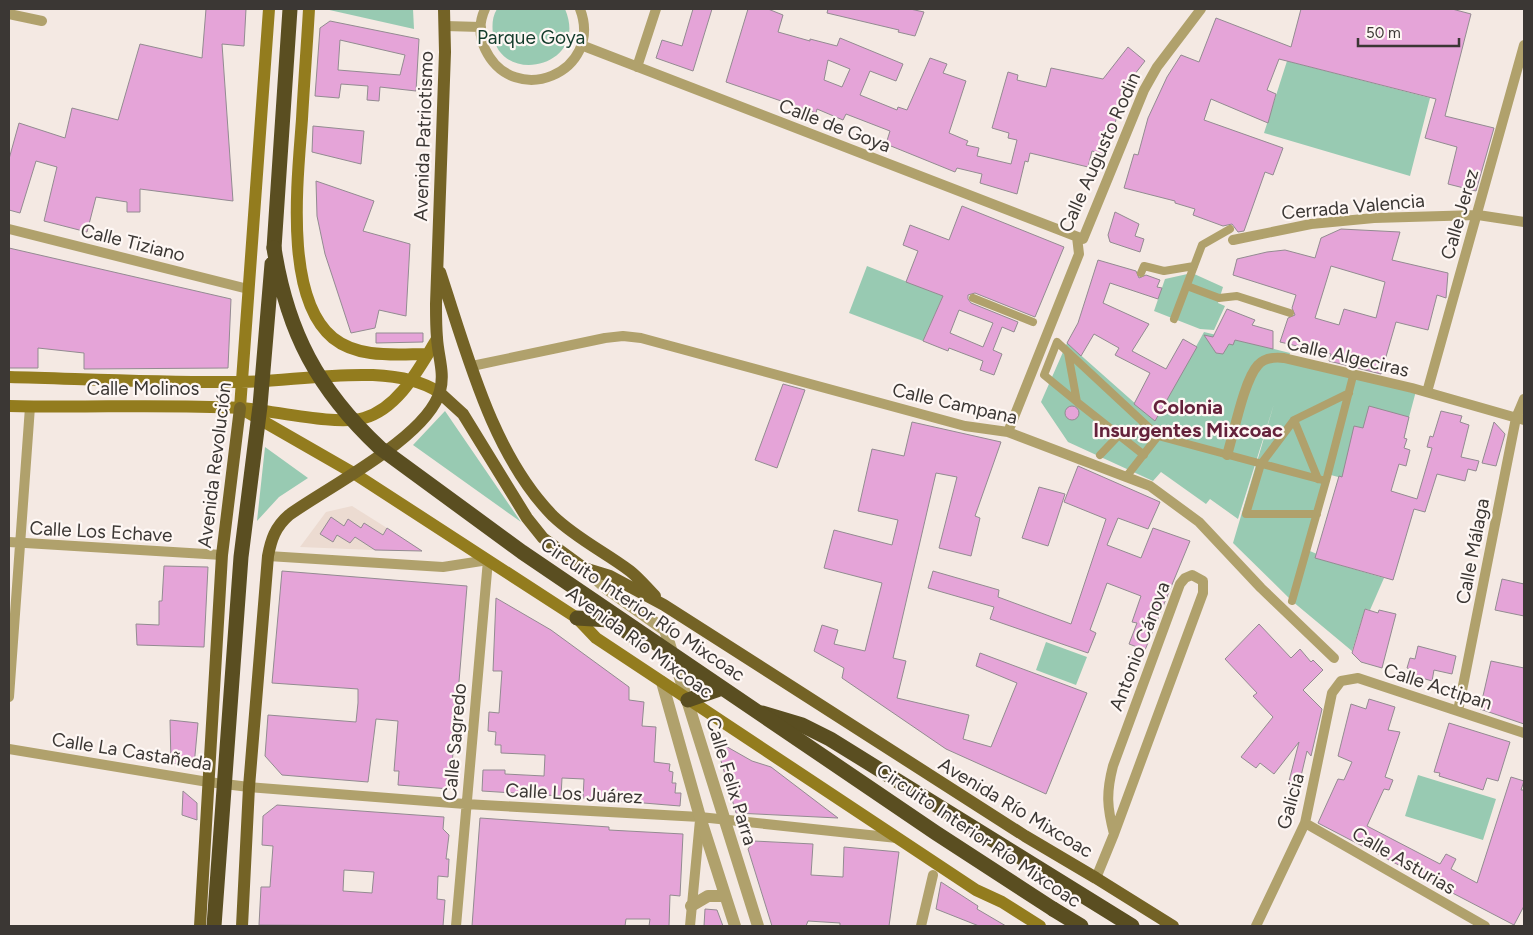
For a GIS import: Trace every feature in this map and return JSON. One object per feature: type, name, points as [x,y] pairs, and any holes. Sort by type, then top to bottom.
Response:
[{"type":"highway","points":[[214,926],[240,565],[260,406],[269,284],[274,248],[290,9]]},
{"type":"highway","name":"Circuito Interior Río Mixcoac","points":[[274,248],[283,298],[302,348],[337,402],[360,430],[380,448],[522,552],[958,848],[1081,926]]},
{"type":"highway","points":[[578,618],[609,620],[717,690],[753,710],[802,725],[830,739],[1132,926]]},
{"type":"highway","points":[[688,700],[717,690]]},
{"type":"main road","name":"Avenida Revolución","points":[[200,926],[222,555],[240,408],[269,9]]},
{"type":"main road","points":[[309,9],[297,187],[299,254],[309,300],[317,318],[328,333],[347,346],[383,354],[428,354]]},
{"type":"main road","name":"Avenida Patriotismo","points":[[440,393],[442,378],[437,339],[444,9]]},
{"type":"main road","name":"Avenida Patriotismo","points":[[438,265],[472,366]]},
{"type":"main road","name":"Calle Molinos","points":[[9,406],[240,408],[324,418],[363,418],[390,403],[411,379],[437,339]]},
{"type":"main road","name":"Avenida Río Mixcoac","points":[[472,366],[492,418],[510,454],[538,498],[569,530],[631,572],[664,605]]},
{"type":"main road","name":"Calle Molinos","points":[[9,377],[242,382],[364,376],[411,379],[440,393]]},
{"type":"main road","points":[[242,926],[249,787],[268,556],[272,537],[282,521],[298,508],[356,474],[407,433],[429,411],[440,393]]},
{"type":"main road","name":"Avenida Río Mixcoac","points":[[440,393],[463,414],[537,532],[553,547],[584,568],[610,576],[664,605],[1024,836],[1173,926]]},
{"type":"main road","name":"Avenida Río Mixcoac","points":[[240,408],[356,474],[578,618],[596,638],[688,700],[976,890],[1002,902],[1040,926]]},
{"type":"street","points":[[485,9],[481,27],[483,45],[494,63],[511,76],[520,79],[541,80],[560,72],[575,58],[581,45],[584,31],[580,9]]},
{"type":"street","points":[[637,68],[656,9]]},
{"type":"street","name":"Calle Augusto Rodin","points":[[1008,432],[1079,254],[1077,237],[1083,239],[1150,79],[1201,9]]},
{"type":"street","points":[[9,14],[42,21]]},
{"type":"street","points":[[445,26],[481,27]]},
{"type":"street","name":"Calle de Goya","points":[[581,45],[1077,237]]},
{"type":"street","name":"Calle Jerez","points":[[1427,392],[1524,45]]},
{"type":"street","name":"Cerrada Valencia","points":[[1233,240],[1311,224],[1374,218],[1478,215],[1524,222]]},
{"type":"street","name":"Calle Tiziano","points":[[9,229],[248,289]]},
{"type":"street","points":[[1174,319],[1202,245],[1230,229]]},
{"type":"street","points":[[1141,273],[1144,266],[1164,271],[1194,266]]},
{"type":"street","points":[[1187,286],[1219,298],[1237,296],[1290,313]]},
{"type":"street","points":[[973,298],[1033,322]]},
{"type":"street","name":"Calle Campana","points":[[472,366],[605,338],[632,337],[965,426],[1008,432],[1150,486],[1200,522],[1261,588],[1334,658]]},
{"type":"street","points":[[1144,455],[1044,375],[1057,342],[1158,436],[1322,480]]},
{"type":"street","points":[[1068,353],[1077,402]]},
{"type":"street","name":"Calle Algeciras","points":[[1227,454],[1249,378],[1257,365],[1265,360],[1284,358],[1427,392],[1520,419]]},
{"type":"street","points":[[1292,601],[1317,514],[1322,480],[1353,376]]},
{"type":"street","points":[[1317,514],[1246,514],[1261,464],[1294,420],[1349,393]]},
{"type":"street","name":"Calle Málaga","points":[[1458,710],[1524,399]]},
{"type":"street","points":[[9,697],[22,543],[30,407]]},
{"type":"street","points":[[1294,420],[1322,480]]},
{"type":"street","points":[[1100,455],[1119,435]]},
{"type":"street","points":[[1126,477],[1158,436]]},
{"type":"street","name":"Calle Los Echave","points":[[9,542],[222,555]]},
{"type":"street","points":[[268,556],[442,567],[488,560]]},
{"type":"street","name":"Calle Sagredo","points":[[456,926],[488,560]]},
{"type":"street","name":"Calle Felix Parra","points":[[584,568],[606,588],[665,630],[678,665],[758,926]]},
{"type":"street","name":"Antonio Cánova","points":[[1096,878],[1114,834],[1204,592],[1203,581],[1196,576],[1185,578],[1180,584],[1113,766],[1106,807],[1114,834]]},
{"type":"street","name":"Calle Actipan","points":[[1341,681],[1358,678],[1524,733]]},
{"type":"street","name":"Galicia","points":[[1256,926],[1305,824],[1332,693],[1341,681]]},
{"type":"street","name":"Calle Felix Parra","points":[[662,682],[700,818],[735,926]]},
{"type":"street","name":"Calle La Castañeda","points":[[9,749],[249,787]]},
{"type":"street","name":"Calle Los Juárez","points":[[249,787],[466,804],[700,818],[897,838]]},
{"type":"street","points":[[690,926],[700,818]]},
{"type":"street","name":"Calle Asturias","points":[[1305,824],[1485,926]]},
{"type":"street","points":[[921,926],[933,875]]},
{"type":"street","points":[[691,906],[708,896],[725,896]]},
{"type":"shaded area","points":[[352,506],[387,528],[373,550],[300,547],[326,512]]},
{"type":"green space","points":[[325,9],[413,9],[414,29]]},
{"type":"green space","name":"Parque Goya","points":[[497,9],[565,9],[569,29],[565,45],[555,56],[541,63],[526,65],[511,61],[499,51],[493,35],[494,15]]},
{"type":"green space","points":[[1287,61],[1430,98],[1410,176],[1264,133]]},
{"type":"green space","points":[[867,266],[943,296],[923,341],[849,313]]},
{"type":"green space","points":[[1192,273],[1223,287],[1218,303],[1225,306],[1214,330],[1200,329],[1154,311],[1165,279]]},
{"type":"green space","points":[[1204,332],[1290,353],[1238,519],[1210,499],[1206,504],[1161,472],[1153,481],[1068,442],[1041,402],[1067,343],[1155,421]]},
{"type":"green space","points":[[1287,360],[1416,391],[1404,436],[1376,487],[1327,474],[1305,549],[1317,554],[1316,558],[1384,578],[1370,610],[1365,609],[1352,651],[1292,601],[1233,543]]},
{"type":"green space","points":[[445,411],[521,522],[413,445]]},
{"type":"green space","points":[[265,447],[308,478],[279,497],[257,521]]},
{"type":"green space","points":[[1046,642],[1087,657],[1076,685],[1036,670]]},
{"type":"green space","points":[[1418,775],[1496,799],[1483,840],[1405,816]]},
{"type":"building","points":[[206,9],[246,9],[244,46],[222,44],[233,201],[140,189],[140,212],[127,212],[127,202],[96,197],[87,232],[44,221],[57,167],[36,161],[20,213],[9,210],[9,159],[19,123],[65,138],[72,108],[118,120],[140,44],[202,58]]},
{"type":"building","points":[[693,9],[712,9],[693,71],[656,58],[662,40],[682,46]]},
{"type":"building","points":[[748,9],[768,9],[783,15],[778,32],[837,46],[840,38],[903,64],[896,81],[870,71],[860,95],[897,110],[898,107],[907,110],[930,58],[947,64],[943,73],[966,81],[949,133],[968,141],[966,145],[979,148],[977,156],[1011,164],[1017,140],[1008,138],[1009,133],[992,128],[1008,72],[1018,75],[1017,80],[1046,87],[1051,68],[1103,79],[1128,47],[1145,61],[1124,88],[1107,155],[1092,151],[1088,167],[1030,153],[1028,162],[1025,161],[1017,194],[980,183],[982,174],[957,168],[955,172],[886,144],[890,131],[846,114],[843,120],[817,109],[816,113],[726,82]],"holes":[[[828,60],[850,69],[842,87],[824,80]]]},
{"type":"building","points":[[828,9],[910,9],[924,12],[915,36],[898,32],[899,30],[827,13]]},
{"type":"building","points":[[1301,9],[1452,9],[1471,14],[1445,116],[1494,128],[1476,191],[1448,184],[1457,147],[1425,138],[1436,99],[1279,59],[1267,90],[1276,94],[1268,123],[1211,99],[1204,120],[1283,148],[1273,175],[1265,172],[1244,231],[1238,232],[1232,224],[1223,226],[1193,215],[1195,209],[1175,203],[1175,201],[1124,188],[1134,154],[1138,155],[1148,118],[1167,77],[1181,55],[1199,62],[1216,18],[1291,47]]},
{"type":"building","points":[[330,21],[419,39],[416,91],[380,87],[379,101],[367,100],[368,86],[341,84],[339,98],[315,96],[320,28]],"holes":[[[340,40],[405,55],[400,75],[338,70]]]},
{"type":"building","points":[[313,126],[364,131],[361,164],[312,152]]},
{"type":"building","points":[[316,181],[374,201],[363,231],[410,244],[406,316],[379,310],[375,328],[351,333],[325,254],[317,216]]},
{"type":"building","points":[[962,206],[1064,247],[1035,317],[975,293],[968,295],[971,303],[1018,322],[1014,332],[1002,327],[993,350],[1002,354],[994,375],[980,370],[983,361],[949,348],[948,351],[923,341],[943,296],[906,282],[918,251],[903,245],[910,225],[949,240]],"holes":[[[959,310],[993,323],[983,347],[950,333]]]},
{"type":"building","points":[[1115,212],[1139,224],[1135,236],[1144,239],[1140,252],[1110,242],[1108,235]]},
{"type":"building","points":[[1341,229],[1400,232],[1392,260],[1448,273],[1446,298],[1437,295],[1428,330],[1396,322],[1381,374],[1329,361],[1331,354],[1280,342],[1288,318],[1295,315],[1292,308],[1296,295],[1233,275],[1237,259],[1267,252],[1285,250],[1315,258],[1321,238]],"holes":[[[1331,266],[1385,282],[1376,318],[1344,309],[1339,325],[1315,318]]]},
{"type":"building","points":[[9,248],[231,299],[228,368],[84,369],[84,353],[38,348],[38,368],[9,368]]},
{"type":"building","points":[[1098,260],[1136,271],[1139,278],[1146,275],[1160,280],[1157,287],[1162,288],[1158,299],[1110,283],[1103,303],[1149,324],[1132,351],[1166,369],[1183,339],[1197,347],[1155,421],[1134,404],[1150,373],[1115,355],[1119,348],[1094,334],[1081,356],[1067,343],[1078,323]]},
{"type":"building","points":[[1227,309],[1255,320],[1252,325],[1273,331],[1273,349],[1235,340],[1233,345],[1229,344],[1223,354],[1216,353],[1204,335],[1213,337]]},
{"type":"building","points":[[376,333],[423,333],[423,342],[376,343]]},
{"type":"building","points":[[783,384],[805,390],[777,468],[755,460]]},
{"type":"building","points":[[1069,406],[1075,406],[1079,413],[1075,420],[1069,420],[1065,416],[1065,410]]},
{"type":"building","points":[[1369,406],[1409,417],[1404,438],[1407,439],[1404,448],[1410,450],[1406,466],[1399,464],[1391,491],[1417,499],[1432,448],[1427,447],[1430,436],[1433,437],[1441,411],[1462,416],[1460,422],[1469,425],[1461,457],[1479,461],[1476,471],[1468,469],[1465,481],[1437,474],[1425,512],[1414,509],[1393,580],[1315,558],[1339,476],[1342,477],[1354,426],[1363,428]]},
{"type":"building","points":[[912,422],[1001,442],[975,516],[980,518],[971,556],[939,548],[957,477],[936,473],[893,658],[906,661],[897,698],[969,715],[963,739],[991,747],[1017,683],[976,666],[980,653],[1087,693],[1046,794],[946,749],[842,678],[844,668],[814,651],[822,625],[838,630],[834,644],[865,651],[882,583],[824,568],[834,530],[892,545],[898,520],[858,511],[872,449],[904,456]]},
{"type":"building","points":[[1494,422],[1505,434],[1496,466],[1482,463]]},
{"type":"building","points":[[1078,466],[1160,502],[1148,529],[1118,518],[1107,545],[1141,558],[1153,528],[1190,541],[1145,650],[1129,644],[1137,623],[1132,622],[1141,596],[1107,583],[1090,630],[1096,633],[1088,653],[990,619],[994,607],[928,588],[933,571],[999,590],[998,597],[1071,624],[1106,519],[1064,502]]},
{"type":"building","points":[[1039,487],[1065,494],[1048,546],[1022,538]]},
{"type":"building","points":[[331,517],[344,526],[348,519],[361,528],[364,523],[383,535],[387,528],[422,551],[375,550],[355,537],[350,543],[337,535],[333,542],[320,534]]},
{"type":"building","points":[[164,566],[208,567],[204,647],[137,645],[136,624],[159,625],[159,601],[162,601]]},
{"type":"building","points":[[282,571],[467,586],[450,789],[398,785],[399,771],[394,771],[398,721],[376,719],[368,782],[282,775],[265,756],[268,715],[356,722],[358,703],[358,689],[272,683]]},
{"type":"building","points":[[1502,579],[1524,584],[1524,616],[1495,610]]},
{"type":"building","points":[[496,598],[551,630],[629,687],[629,700],[644,702],[642,726],[656,727],[654,762],[670,764],[669,771],[673,772],[672,783],[676,783],[675,793],[681,793],[680,806],[583,798],[584,779],[562,778],[561,796],[482,791],[483,770],[505,770],[505,774],[544,776],[545,755],[501,753],[501,745],[495,745],[496,732],[488,731],[489,712],[499,713],[502,671],[493,671]]},
{"type":"building","points":[[1365,609],[1378,613],[1379,610],[1396,614],[1382,668],[1361,662],[1352,653]]},
{"type":"building","points":[[1259,624],[1291,658],[1300,649],[1311,662],[1313,660],[1323,670],[1303,690],[1322,709],[1311,756],[1307,751],[1297,793],[1288,785],[1299,742],[1274,774],[1260,763],[1256,768],[1241,757],[1273,717],[1253,696],[1257,693],[1225,659]]},
{"type":"building","points":[[1418,646],[1456,656],[1452,674],[1434,670],[1432,681],[1415,676],[1417,671],[1407,668],[1410,658],[1415,659]]},
{"type":"building","points":[[1491,661],[1524,668],[1524,724],[1480,709]]},
{"type":"building","points":[[1369,699],[1395,707],[1388,730],[1400,732],[1385,777],[1393,780],[1389,790],[1384,789],[1367,826],[1440,864],[1446,854],[1456,859],[1451,869],[1477,883],[1511,777],[1524,781],[1521,790],[1524,790],[1524,906],[1514,925],[1318,823],[1338,779],[1344,780],[1352,762],[1338,756],[1351,704],[1366,709]]},
{"type":"building","points":[[170,720],[198,723],[194,766],[171,763]]},
{"type":"building","points":[[1449,723],[1510,742],[1498,781],[1487,778],[1483,790],[1439,776],[1440,773],[1434,772]]},
{"type":"building","points":[[715,740],[752,761],[771,767],[838,818],[736,813]]},
{"type":"building","points":[[183,791],[197,803],[197,820],[182,815]]},
{"type":"building","points":[[277,805],[444,817],[443,829],[449,835],[446,859],[449,859],[448,877],[438,876],[437,899],[445,900],[443,926],[259,925],[261,887],[270,887],[273,846],[262,845],[263,816]],"holes":[[[344,870],[374,872],[372,893],[343,891]]]},
{"type":"building","points":[[480,818],[609,827],[609,830],[683,834],[680,896],[670,895],[669,926],[649,926],[650,919],[626,919],[625,926],[472,926]]},
{"type":"building","points":[[754,841],[813,844],[811,875],[843,877],[844,847],[899,852],[889,926],[840,926],[840,923],[808,921],[806,926],[772,926],[748,849]]},
{"type":"building","points":[[941,882],[978,906],[977,909],[1006,926],[979,926],[936,909]]},
{"type":"building","points":[[705,909],[717,910],[723,926],[704,926]]},
{"type":"district","name":"Colonia Insurgentes Mixcoac","points":[[1188,418]]}]
